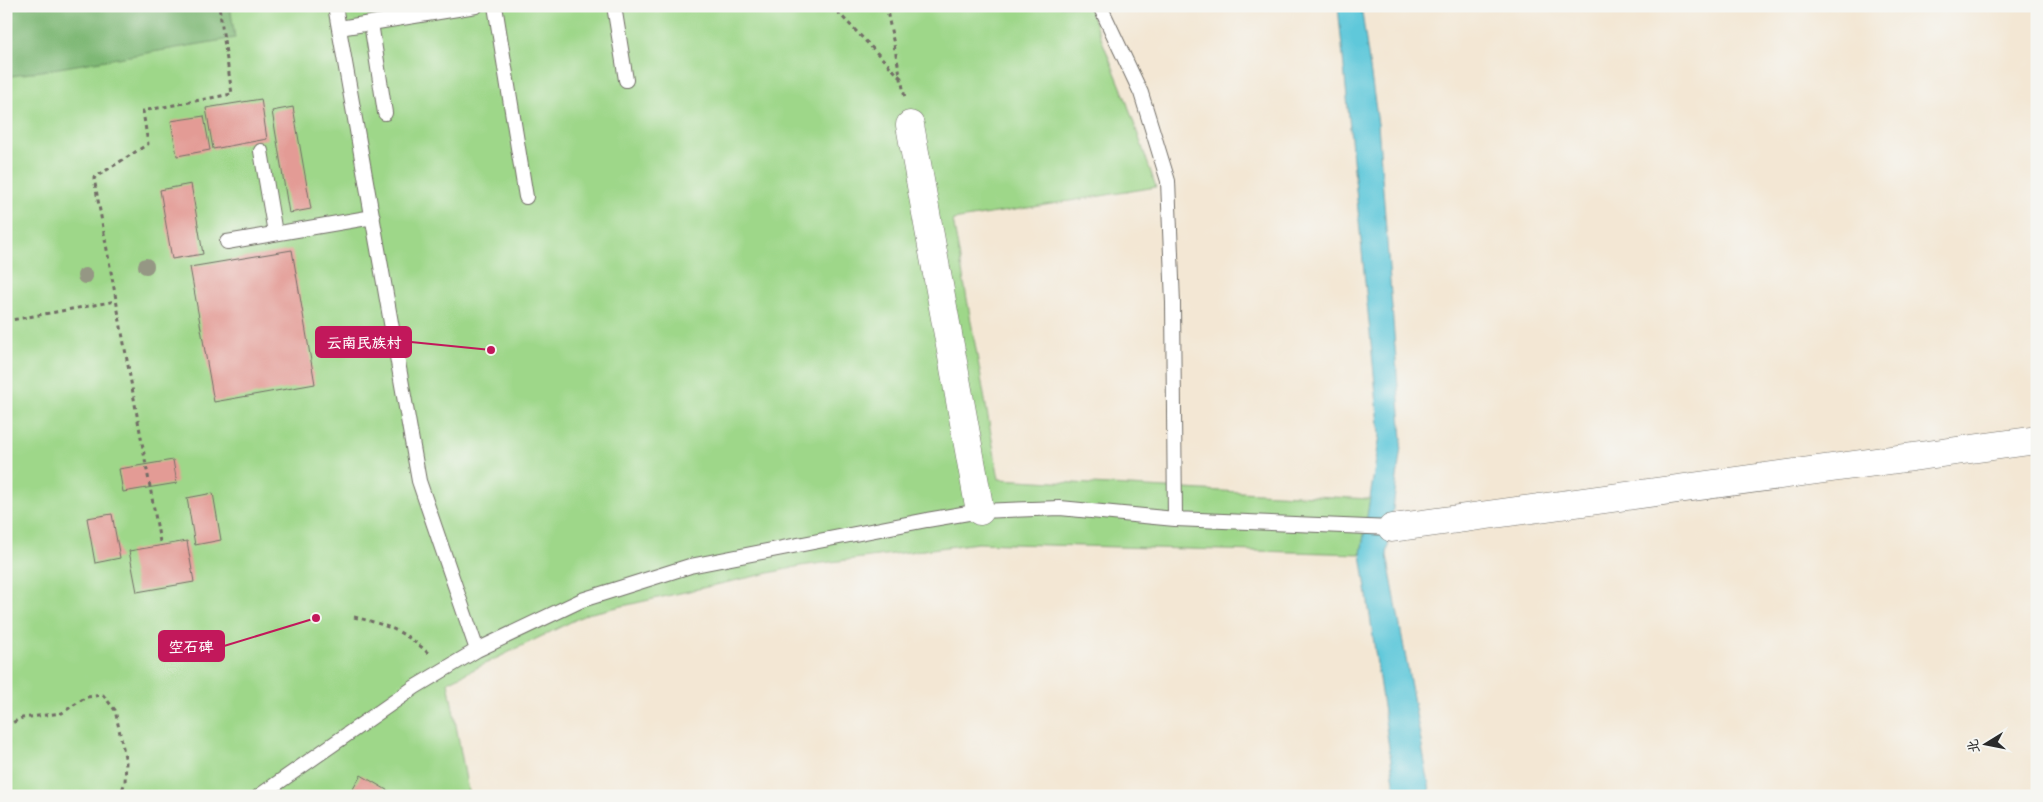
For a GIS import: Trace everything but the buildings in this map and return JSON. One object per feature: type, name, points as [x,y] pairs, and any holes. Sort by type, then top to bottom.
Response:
[{"type":"street","points":[[910,125],[980,512]]},
{"type":"street","points":[[1392,528],[2037,440]]},
{"type":"lane","points":[[335,6],[419,481],[477,650]]},
{"type":"lane","points":[[339,28],[476,6]]},
{"type":"lane","points":[[495,6],[526,198]]},
{"type":"lane","points":[[614,6],[626,80]]},
{"type":"lane","points":[[1100,6],[1141,93],[1168,181],[1173,303],[1174,520]]},
{"type":"lane","points":[[371,23],[386,113]]},
{"type":"lane","points":[[261,150],[275,234]]},
{"type":"lane","points":[[227,242],[372,217]]},
{"type":"lane","points":[[259,796],[414,686],[477,650],[582,600],[690,566],[927,520],[980,512],[1060,508],[1174,520],[1392,528]]},
{"type":"path","points":[[160,542],[94,178],[148,144],[143,111],[232,94],[219,6]]},
{"type":"path","points":[[832,6],[901,77]]},
{"type":"path","points":[[886,6],[910,125]]},
{"type":"path","points":[[6,321],[116,302]]},
{"type":"path","points":[[354,617],[385,624],[418,644],[444,669]]},
{"type":"path","points":[[6,726],[22,718],[62,713],[86,697],[103,695],[115,710],[126,762],[125,782],[120,796]]},
{"type":"path","points":[[6,788],[23,796]]},
{"type":"green space","points":[[6,6],[1088,6],[1125,97],[1156,187],[953,220],[999,479],[1370,499],[1361,554],[978,543],[800,566],[587,614],[448,682],[469,796],[6,796]]},
{"type":"green space","points":[[6,6],[230,6],[235,38],[6,77]]},
{"type":"water","points":[[1338,6],[1361,6],[1378,124],[1402,439],[1387,555],[1431,796],[1396,796],[1361,554],[1380,435]]},
{"type":"place","name":"云南民族村","points":[[491,350]]},
{"type":"place","name":"空石碑","points":[[316,618]]}]
